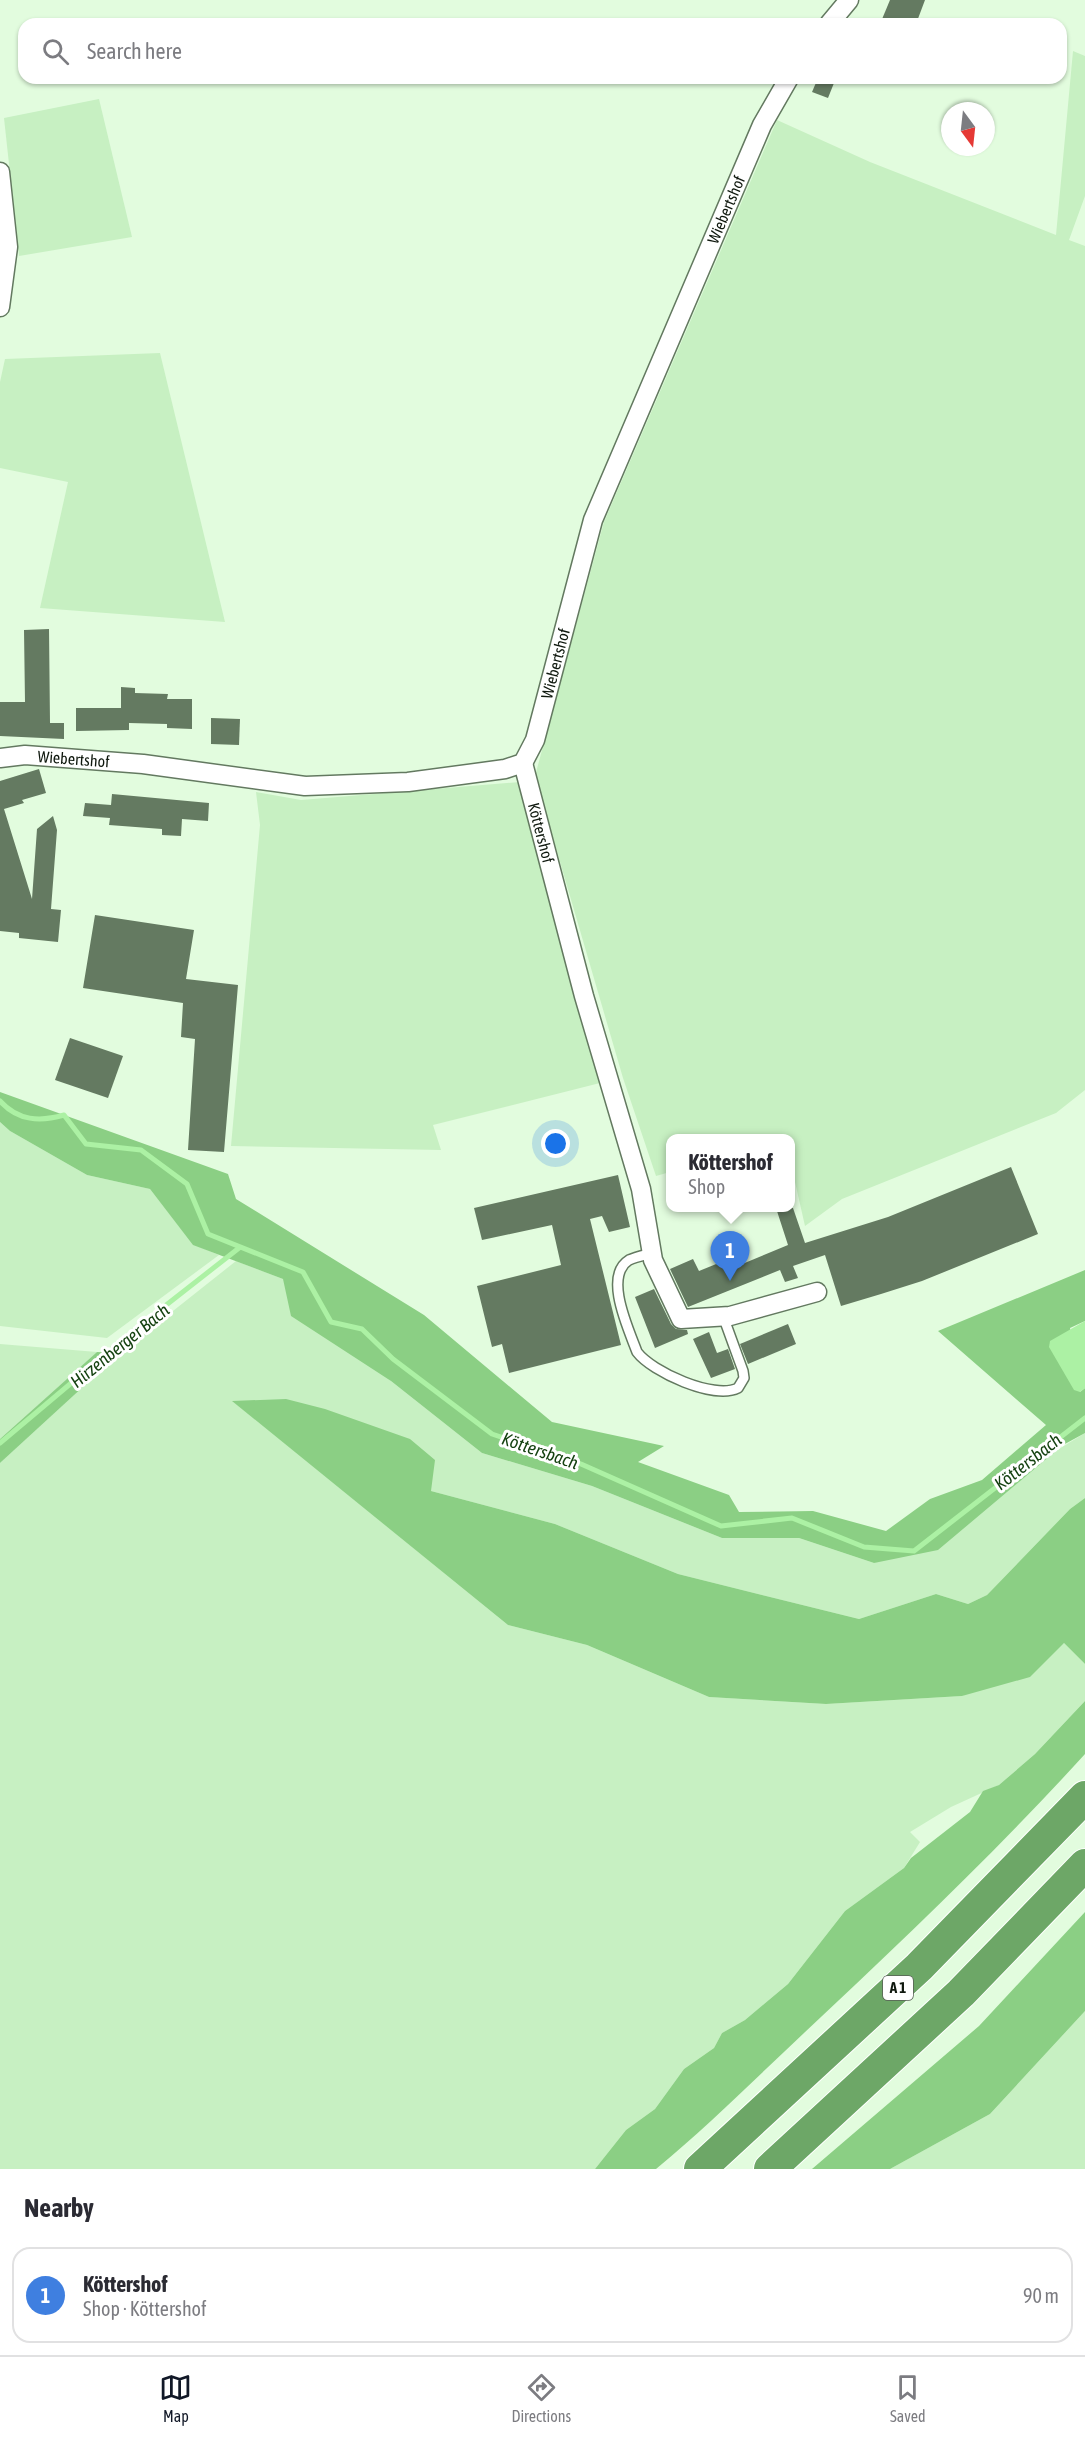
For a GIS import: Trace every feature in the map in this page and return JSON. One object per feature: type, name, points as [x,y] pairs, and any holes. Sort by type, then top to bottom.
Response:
[{"type":"highway","name":"A 1","points":[[700,2169],[919,1967],[1085,1797]]},
{"type":"highway","points":[[770,2169],[961,1993],[1085,1865]]},
{"type":"street","points":[[834,18],[849,0]]},
{"type":"street","name":"Wiebertshof","points":[[0,758],[25,755],[143,764],[305,786],[408,782],[505,769],[523,763],[535,740],[593,520],[762,126],[786,84]]},
{"type":"street","points":[[0,172],[8,247],[0,306]]},
{"type":"street","name":"Köttershof","points":[[523,763],[584,996],[641,1189],[652,1253],[681,1318],[723,1316],[817,1292]]},
{"type":"lane","points":[[652,1253],[630,1260],[619,1273],[617,1282],[621,1305],[642,1358],[679,1380],[717,1391],[738,1388],[744,1378],[723,1316]]},
{"type":"shaded area","points":[[1073,51],[1085,56],[1085,196],[1069,240],[1085,246],[1085,1090],[1056,1113],[842,1199],[805,1226],[795,1182],[795,1134],[666,1134],[666,1173],[656,1176],[623,1078],[535,776],[604,522],[777,120],[870,162],[1056,235]]},
{"type":"shaded area","points":[[99,99],[132,237],[19,256],[4,118]]},
{"type":"shaded area","points":[[160,353],[225,622],[40,608],[68,482],[0,468],[0,382],[5,359]]},
{"type":"shaded area","points":[[520,782],[600,1083],[433,1125],[441,1150],[231,1146],[260,825],[256,792],[301,800]]},
{"type":"shaded area","points":[[0,1092],[228,1174],[236,1199],[424,1315],[552,1422],[664,1446],[638,1462],[729,1495],[739,1512],[813,1511],[886,1531],[930,1499],[982,1480],[1046,1425],[938,1331],[1085,1270],[1085,1321],[1070,1328],[1080,1392],[1085,1388],[1085,1433],[1063,1445],[938,1550],[874,1563],[799,1538],[722,1538],[592,1486],[482,1453],[391,1381],[291,1316],[283,1279],[193,1245],[150,1189],[87,1175],[10,1131],[0,1122]]},
{"type":"shaded area","points":[[0,1122],[10,1131],[87,1175],[150,1189],[193,1244],[219,1255],[107,1338],[0,1326]]},
{"type":"shaded area","points":[[236,1261],[283,1279],[391,1381],[482,1453],[592,1486],[722,1538],[799,1538],[874,1563],[1085,1433],[1085,1498],[1070,1509],[987,1595],[968,1604],[936,1594],[859,1619],[678,1574],[555,1524],[431,1491],[233,1401],[508,1625],[587,1645],[709,1697],[826,1704],[962,1696],[1064,1643],[1085,1664],[1085,1701],[1035,1754],[999,1785],[951,1807],[910,1832],[920,1842],[904,1868],[845,1911],[788,1984],[745,2020],[722,2033],[714,2048],[684,2069],[655,2109],[626,2130],[595,2169],[0,2169],[0,1463],[120,1353]]},
{"type":"shaded area","points":[[1085,1321],[1085,1388],[1080,1392],[1074,1390],[1049,1347],[1050,1341]]},
{"type":"shaded area","points":[[0,1344],[97,1352],[0,1439]]},
{"type":"shaded area","points":[[97,1352],[120,1353],[0,1463],[0,1439]]},
{"type":"shaded area","points":[[286,1399],[325,1409],[410,1439],[435,1460],[431,1491],[555,1524],[678,1574],[859,1619],[936,1594],[968,1604],[987,1595],[1070,1509],[1085,1498],[1085,1664],[1064,1643],[1030,1677],[962,1696],[826,1704],[709,1697],[587,1645],[508,1625],[232,1401]]},
{"type":"shaded area","points":[[1085,1701],[1085,1754],[982,1862],[876,1965],[713,2119],[656,2169],[595,2169],[626,2130],[655,2109],[684,2069],[714,2048],[722,2033],[745,2020],[788,1984],[845,1911],[904,1868],[911,1858],[970,1812],[983,1791],[999,1785],[1035,1754]]},
{"type":"shaded area","points":[[1085,1912],[1085,2011],[990,2114],[890,2169],[812,2169],[979,2026]]},
{"type":"shaded area","points":[[1085,2011],[1085,2169],[890,2169],[990,2114]]},
{"type":"building","points":[[890,0],[925,0],[918,18],[882,18]]},
{"type":"building","points":[[815,84],[834,84],[828,98],[812,92]]},
{"type":"building","points":[[49,629],[50,723],[64,723],[64,739],[0,736],[0,702],[25,702],[24,630]]},
{"type":"building","points":[[121,687],[135,688],[135,693],[168,694],[167,699],[192,699],[192,729],[167,728],[167,724],[129,723],[129,730],[76,731],[76,708],[121,708]]},
{"type":"building","points":[[211,718],[240,719],[239,745],[211,744]]},
{"type":"building","points":[[39,769],[46,793],[22,800],[24,803],[4,809],[32,899],[37,829],[53,816],[57,830],[51,909],[61,910],[58,942],[19,938],[19,933],[0,931],[0,781]]},
{"type":"building","points":[[112,794],[209,803],[208,821],[182,819],[181,836],[162,835],[162,829],[109,825],[110,818],[83,816],[85,803],[111,805]]},
{"type":"building","points":[[95,915],[194,930],[186,979],[238,985],[224,1152],[188,1150],[195,1039],[181,1037],[183,1003],[83,988]]},
{"type":"building","points":[[70,1038],[123,1056],[108,1098],[55,1080]]},
{"type":"building","points":[[1011,1167],[1038,1234],[922,1281],[841,1306],[825,1255],[793,1266],[798,1278],[785,1282],[780,1270],[688,1307],[670,1269],[693,1259],[699,1271],[731,1258],[735,1267],[788,1245],[777,1212],[794,1212],[805,1243],[888,1217]]},
{"type":"building","points":[[618,1175],[630,1227],[609,1232],[602,1216],[590,1219],[621,1345],[509,1373],[502,1344],[492,1347],[477,1286],[561,1265],[552,1225],[482,1240],[474,1208]]},
{"type":"building","points":[[654,1289],[671,1324],[676,1329],[687,1330],[688,1334],[655,1348],[635,1297]]},
{"type":"building","points":[[788,1324],[796,1344],[748,1364],[740,1344]]},
{"type":"building","points":[[709,1332],[717,1353],[728,1349],[735,1369],[711,1378],[693,1339]]},
{"type":"waterway","name":"Köttersbach","points":[[0,1101],[14,1113],[30,1118],[46,1119],[64,1115],[86,1144],[141,1150],[187,1184],[208,1234],[303,1272],[331,1322],[362,1329],[393,1359],[492,1434],[581,1464],[721,1526],[792,1518],[864,1547],[914,1551],[1085,1418]]},
{"type":"waterway","name":"Hirzenberger Bach","points":[[0,1443],[133,1331],[239,1248]]},
{"type":"place","name":"Köttershof","points":[[730,1281]]}]
